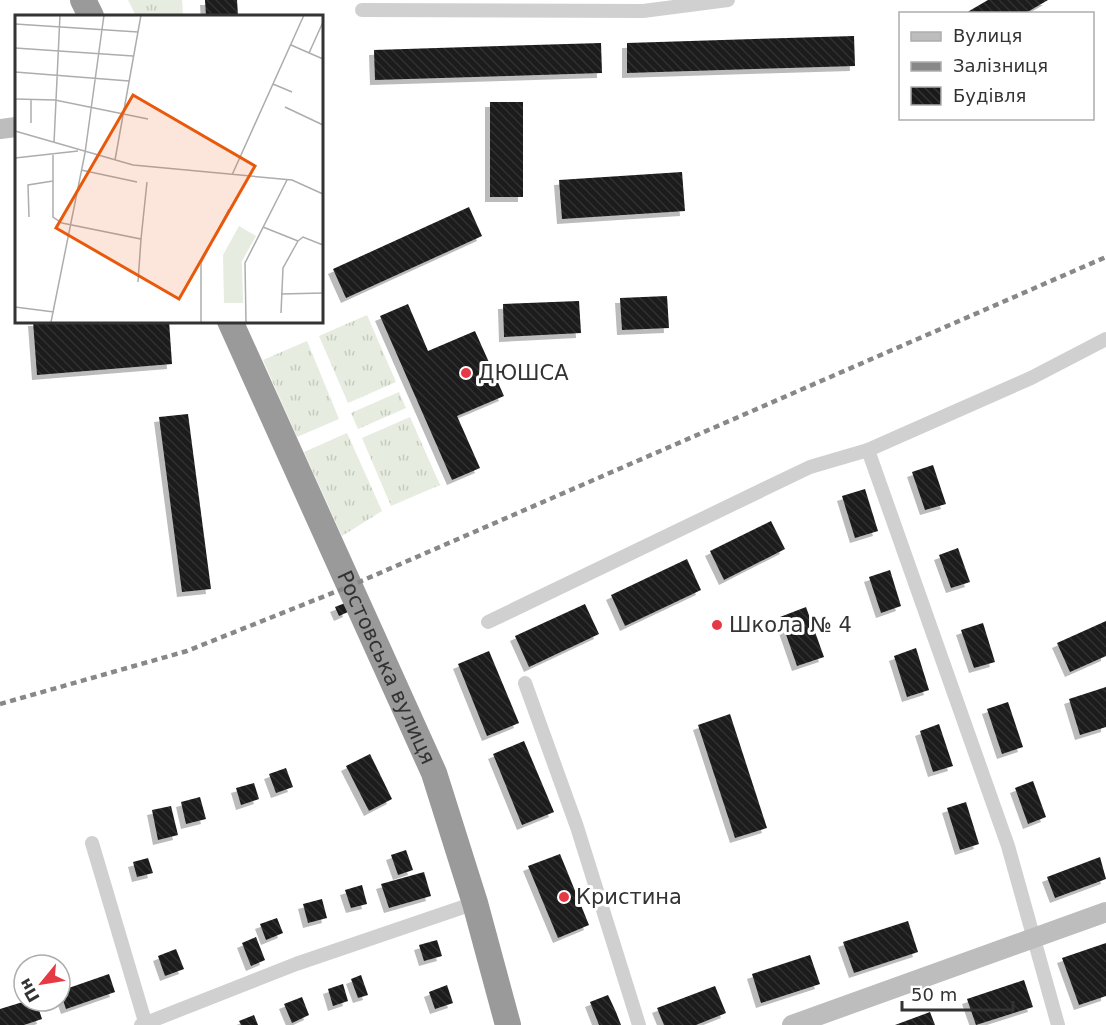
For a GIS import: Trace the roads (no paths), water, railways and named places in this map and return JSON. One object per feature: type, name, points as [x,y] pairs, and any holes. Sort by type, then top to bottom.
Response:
[{"type":"highway","points":[[83,0],[90,15]]},
{"type":"highway","name":"Ростовська вулиця","points":[[230,322],[434,773],[475,903],[508,1025]]},
{"type":"street","points":[[362,10],[643,11],[728,0]]},
{"type":"street","points":[[0,129],[15,127]]},
{"type":"street","points":[[488,622],[810,467],[868,450],[1031,378],[1106,339]]},
{"type":"street","points":[[868,450],[993,802],[1058,1025]]},
{"type":"street","points":[[525,683],[577,827],[639,1025]]},
{"type":"street","points":[[92,843],[144,1024],[296,964],[475,903]]},
{"type":"street","points":[[792,1025],[1106,912]]},
{"type":"railway","points":[[0,704],[187,651],[350,586],[1106,257]]},
{"type":"place","name":"ДЮШСА","points":[[466,373]]},
{"type":"place","name":"Школа № 4","points":[[717,625]]},
{"type":"place","name":"Кристина","points":[[564,897]]}]
